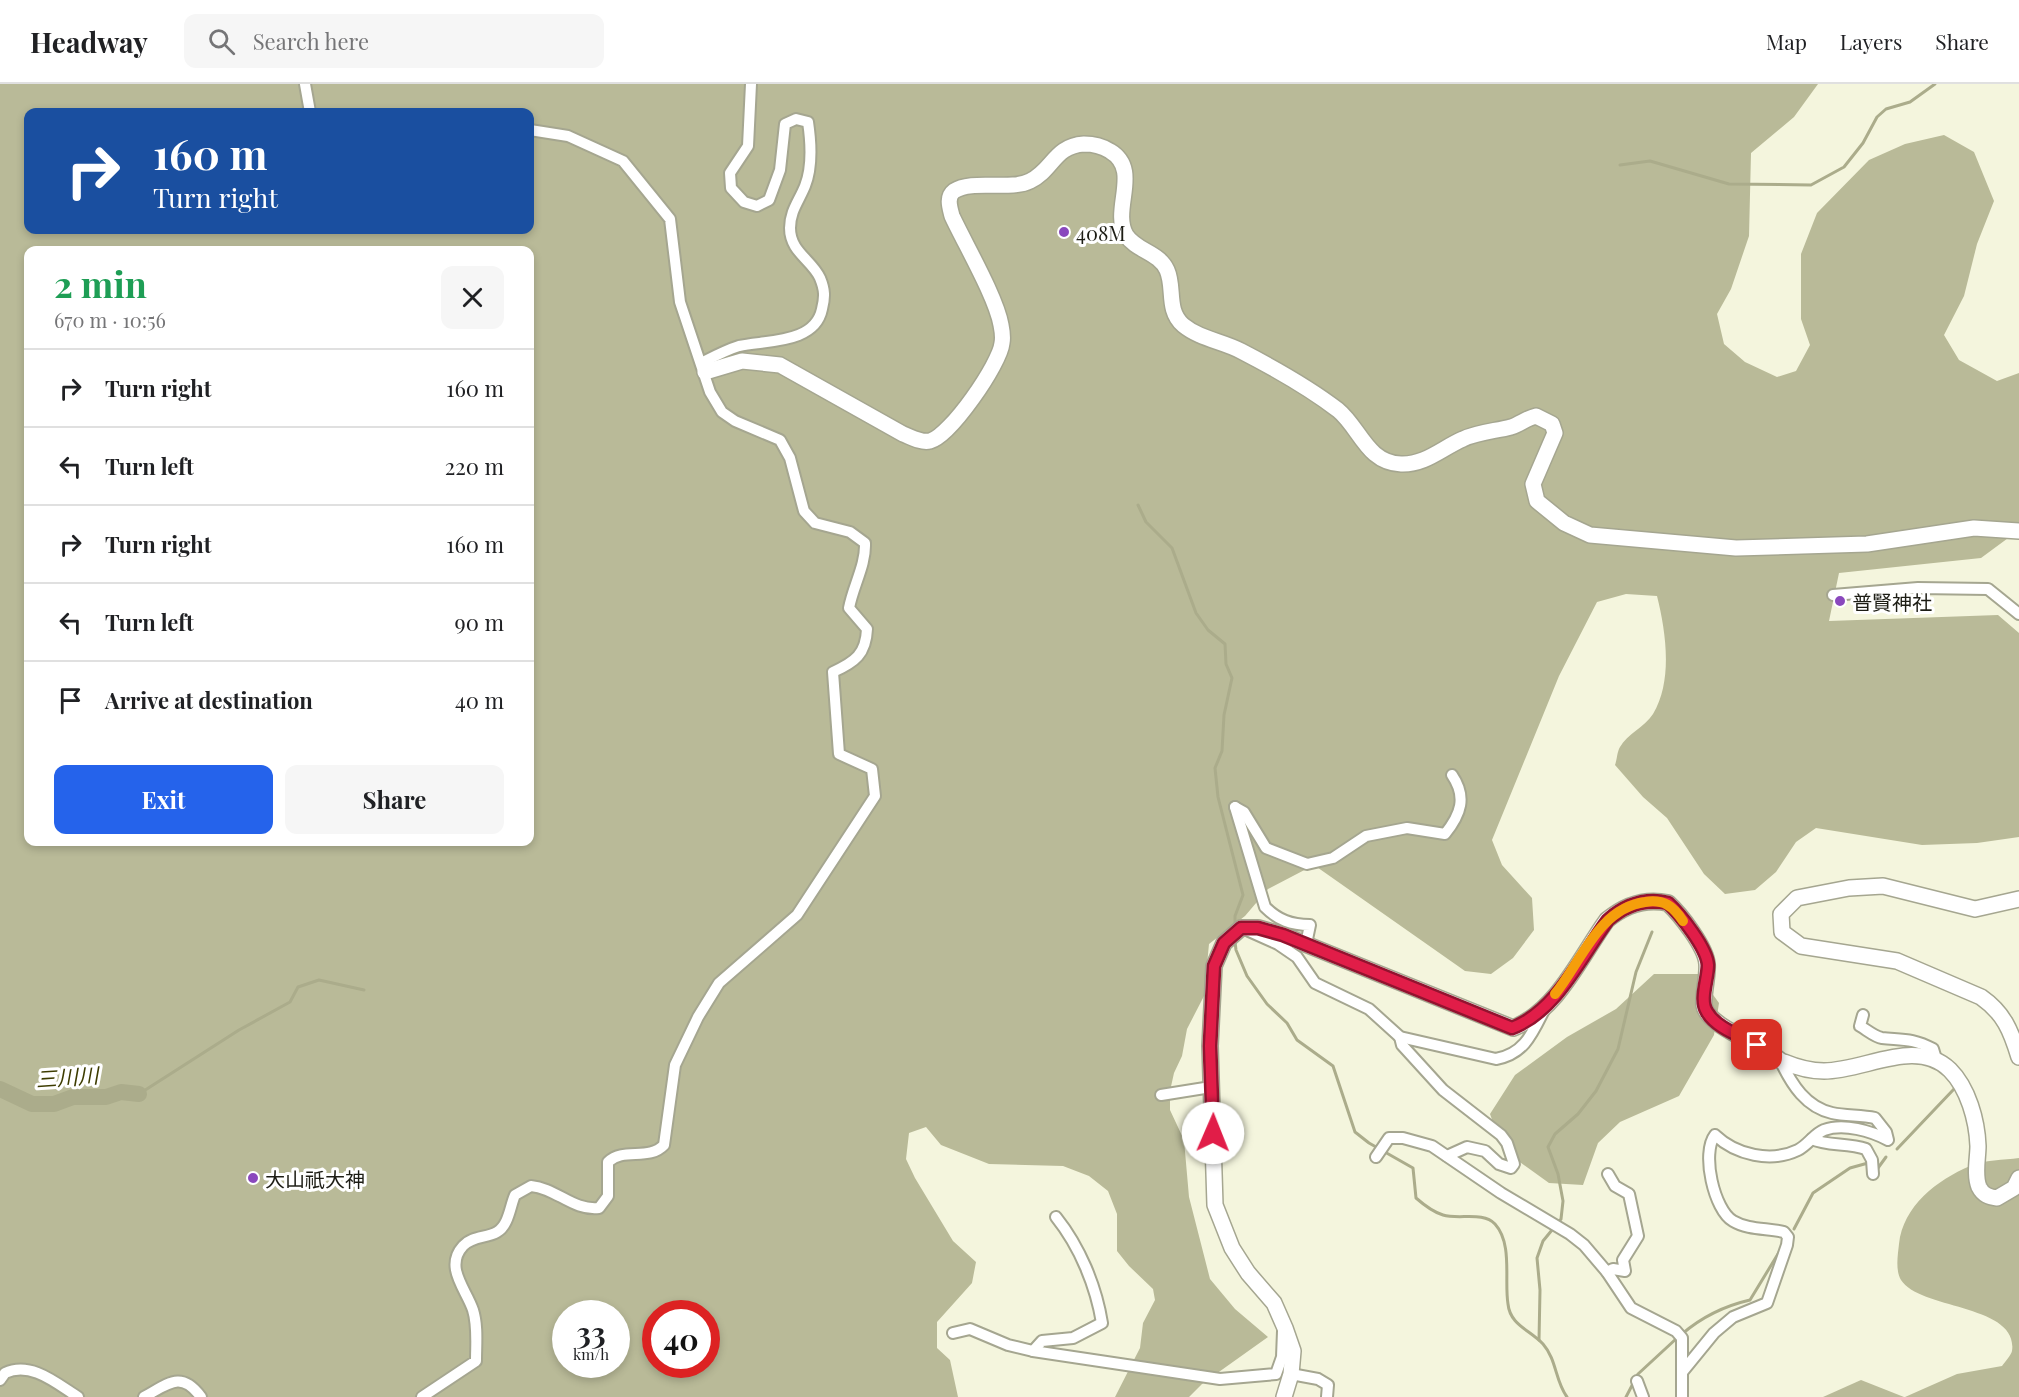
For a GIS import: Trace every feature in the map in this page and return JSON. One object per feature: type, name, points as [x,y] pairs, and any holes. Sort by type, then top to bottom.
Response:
[{"type":"street","points":[[305,84],[309,108]]},
{"type":"street","points":[[703,367],[737,347],[795,337],[813,327],[821,314],[824,302],[825,290],[818,274],[796,249],[790,230],[793,207],[806,184],[810,159],[808,122],[796,119],[785,124],[780,170],[769,200],[757,206],[744,202],[731,188],[730,173],[748,146],[752,84]]},
{"type":"street","points":[[422,1397],[476,1361],[477,1332],[473,1310],[455,1268],[457,1254],[464,1244],[498,1232],[504,1225],[515,1195],[531,1186],[546,1190],[588,1209],[599,1208],[608,1196],[608,1162],[615,1156],[658,1151],[664,1145],[675,1065],[698,1017],[719,983],[797,915],[875,796],[872,769],[839,754],[834,711],[833,672],[849,665],[866,644],[867,629],[849,608],[853,587],[866,557],[865,543],[850,532],[815,523],[804,511],[790,458],[780,440],[735,422],[722,412],[710,392],[680,302],[670,219],[622,161],[568,136],[534,131]]},
{"type":"street","points":[[703,367],[742,361],[769,362],[780,365],[903,434],[918,440],[930,441],[950,429],[970,402],[1002,344],[1001,324],[995,308],[952,216],[949,200],[951,195],[955,190],[967,188],[1030,182],[1068,146],[1088,144],[1100,146],[1119,157],[1126,174],[1123,224],[1125,234],[1136,247],[1156,257],[1166,269],[1172,305],[1178,320],[1197,334],[1240,350],[1326,402],[1345,417],[1374,455],[1389,462],[1402,464],[1427,459],[1464,438],[1512,427],[1536,416],[1552,424],[1555,433],[1533,484],[1537,501],[1564,523],[1590,535],[1736,548],[1867,543],[1974,528],[2019,531]]},
{"type":"street","points":[[1833,595],[1918,588],[1988,589],[2019,614]]},
{"type":"street","points":[[1306,944],[1310,925],[1288,923],[1275,917],[1265,907],[1234,807],[1244,812],[1266,848],[1307,864],[1333,858],[1366,836],[1407,828],[1445,834],[1453,824],[1462,797],[1462,790],[1452,775]]},
{"type":"street","points":[[2019,899],[1975,909],[1883,886],[1849,888],[1797,898],[1784,910],[1780,920],[1786,937],[1801,946],[1897,961],[1981,997],[1992,1005],[2009,1026],[2019,1057]]},
{"type":"street","points":[[1241,928],[1278,944],[1297,957],[1315,983],[1369,1009],[1401,1037],[1496,1059],[1511,1057],[1528,1040],[1547,1004],[1614,915],[1630,905],[1645,902],[1668,903],[1696,939],[1707,959],[1704,1005],[1707,1013],[1720,1025],[1774,1055],[1797,1090],[1814,1106],[1831,1113],[1875,1118],[1886,1132],[1888,1140],[1852,1128],[1825,1130],[1798,1150],[1757,1155],[1736,1151],[1715,1135],[1711,1141],[1709,1166],[1724,1214],[1741,1225],[1784,1232],[1788,1237],[1787,1245],[1775,1286],[1767,1303],[1733,1317],[1714,1333],[1683,1371]]},
{"type":"street","points":[[1284,1397],[1291,1374],[1293,1351],[1285,1328],[1274,1304],[1248,1273],[1232,1248],[1215,1206],[1214,1100],[1211,1087],[1214,966],[1224,943],[1241,928],[1258,928],[1306,944],[1512,1028],[1525,1023],[1547,1004]]},
{"type":"street","points":[[1863,1015],[1860,1026],[1880,1038],[1903,1038],[1926,1045],[1933,1049],[1936,1059]]},
{"type":"street","points":[[1401,1037],[1402,1045],[1443,1090],[1502,1135],[1514,1164],[1511,1168],[1504,1167],[1485,1151],[1467,1147],[1447,1156]]},
{"type":"street","points":[[1780,1062],[1823,1071],[1914,1054],[1936,1059],[1962,1083],[1978,1144],[1977,1181],[1980,1189],[1985,1194],[1997,1198],[2008,1194],[2019,1178]]},
{"type":"street","points":[[1161,1095],[1211,1087]]},
{"type":"street","points":[[1379,1151],[1389,1138],[1403,1138],[1432,1146],[1584,1245],[1607,1272],[1631,1308],[1679,1334],[1683,1371],[1682,1397]]},
{"type":"street","points":[[1812,1139],[1820,1144],[1849,1143],[1866,1149],[1872,1160],[1873,1174]]},
{"type":"street","points":[[1607,1272],[1613,1269],[1625,1271],[1623,1260],[1638,1236],[1629,1194],[1615,1186],[1608,1174]]},
{"type":"street","points":[[1033,1352],[1042,1341],[1073,1338],[1102,1323],[1100,1306],[1087,1271],[1071,1236],[1056,1217]]},
{"type":"street","points":[[953,1333],[970,1329],[1008,1345],[1033,1352],[1220,1379],[1274,1375],[1278,1371],[1282,1357],[1285,1328]]},
{"type":"street","points":[[0,1380],[5,1372],[24,1368],[44,1376],[78,1397]]},
{"type":"street","points":[[1291,1374],[1318,1379],[1328,1385],[1331,1396]]},
{"type":"street","points":[[144,1397],[172,1382],[183,1381],[194,1387],[201,1397]]},
{"type":"street","points":[[1636,1382],[1643,1397]]},
{"type":"green space","points":[[0,84],[1818,84],[1794,117],[1751,153],[1749,236],[1731,289],[1717,314],[1724,344],[1745,362],[1777,377],[1796,371],[1810,345],[1801,319],[1801,254],[1817,213],[1869,160],[1905,144],[1944,135],[1974,152],[1994,201],[1977,244],[1964,296],[1944,335],[1959,360],[1997,381],[2019,373],[2019,530],[1981,558],[1839,573],[1829,621],[1998,615],[2019,633],[2019,837],[1977,843],[1922,845],[1816,828],[1796,842],[1776,872],[1755,890],[1725,894],[1704,874],[1667,818],[1643,797],[1615,765],[1623,742],[1653,714],[1663,687],[1665,640],[1657,596],[1626,594],[1597,602],[1559,676],[1492,840],[1502,865],[1532,898],[1534,930],[1513,958],[1491,974],[1465,971],[1314,865],[1268,889],[1245,916],[1209,944],[1204,996],[1187,1029],[1182,1056],[1174,1073],[1170,1091],[1170,1110],[1184,1140],[1189,1197],[1210,1279],[1235,1309],[1268,1337],[1202,1384],[1189,1397],[1115,1397],[1140,1348],[1143,1323],[1155,1300],[1153,1289],[1117,1251],[1117,1214],[1108,1191],[1089,1176],[1063,1166],[989,1164],[941,1145],[926,1127],[909,1133],[906,1159],[953,1241],[976,1262],[972,1283],[937,1322],[937,1348],[950,1360],[958,1397],[0,1397]]},
{"type":"green space","points":[[1654,974],[1698,974],[1719,1003],[1714,1035],[1679,1096],[1620,1122],[1598,1143],[1583,1185],[1549,1183],[1503,1150],[1490,1114],[1515,1075],[1567,1037],[1616,1009]]},
{"type":"green space","points":[[2019,1158],[2019,1397],[1905,1397],[1957,1374],[2002,1366],[2012,1351],[2010,1336],[2000,1324],[1985,1316],[1912,1290],[1901,1280],[1897,1262],[1902,1230],[1907,1218],[1915,1206],[1934,1187],[1976,1164]]},
{"type":"green space","points":[[1861,1380],[1904,1397],[1823,1397]]},
{"type":"waterway","points":[[1620,165],[1650,161],[1729,184],[1811,185],[1844,167],[1863,143],[1877,117],[1886,109],[1910,102],[1935,84]]},
{"type":"waterway","points":[[1138,505],[1146,522],[1172,548],[1196,613],[1208,630],[1225,644],[1226,664],[1232,678],[1224,715],[1222,751],[1215,768],[1218,797],[1243,895],[1235,916],[1235,926]]},
{"type":"waterway","points":[[1539,1340],[1540,1290],[1537,1258],[1543,1241],[1561,1219],[1563,1201],[1558,1174],[1548,1147],[1555,1134],[1578,1114],[1596,1091],[1618,1049],[1636,972],[1652,932]]},
{"type":"waterway","points":[[1235,942],[1247,976],[1267,1004],[1287,1023],[1297,1040],[1333,1066],[1355,1132],[1369,1143],[1413,1168],[1416,1198],[1429,1208],[1443,1215],[1484,1218],[1495,1224],[1501,1232],[1506,1252],[1507,1294],[1512,1317],[1548,1350],[1567,1397]]},
{"type":"waterway","points":[[139,1094],[239,1030],[290,1002],[298,987],[319,980],[364,990]]},
{"type":"waterway","name":"三川川","points":[[0,1089],[32,1104],[54,1104],[73,1097],[106,1097],[121,1092],[139,1094]]},
{"type":"waterway","points":[[1897,1149],[1954,1089]]},
{"type":"waterway","points":[[1878,1168],[1886,1157]]},
{"type":"waterway","points":[[1794,1229],[1813,1193],[1850,1168],[1868,1163]]},
{"type":"waterway","points":[[1682,1334],[1714,1313],[1750,1300],[1781,1249]]},
{"type":"waterway","points":[[1626,1397],[1638,1374],[1677,1338]]},
{"type":"slow traffic","points":[[1555,994],[1608,920],[1620,909],[1645,902],[1668,903],[1683,921]]},
{"type":"place","name":"408M","points":[[1064,232]]},
{"type":"place","name":"普賢神社","points":[[1840,601]]},
{"type":"place","name":"大山祇大神","points":[[253,1178]]},
{"type":"route","points":[[1213,1133],[1214,1100],[1211,1087],[1210,1046],[1214,966],[1217,953],[1224,943],[1241,928],[1258,928],[1283,935],[1512,1028],[1525,1023],[1547,1004],[1608,920],[1620,909],[1645,902],[1668,903],[1696,939],[1707,959],[1704,1005],[1707,1013],[1720,1025],[1757,1045]]}]
